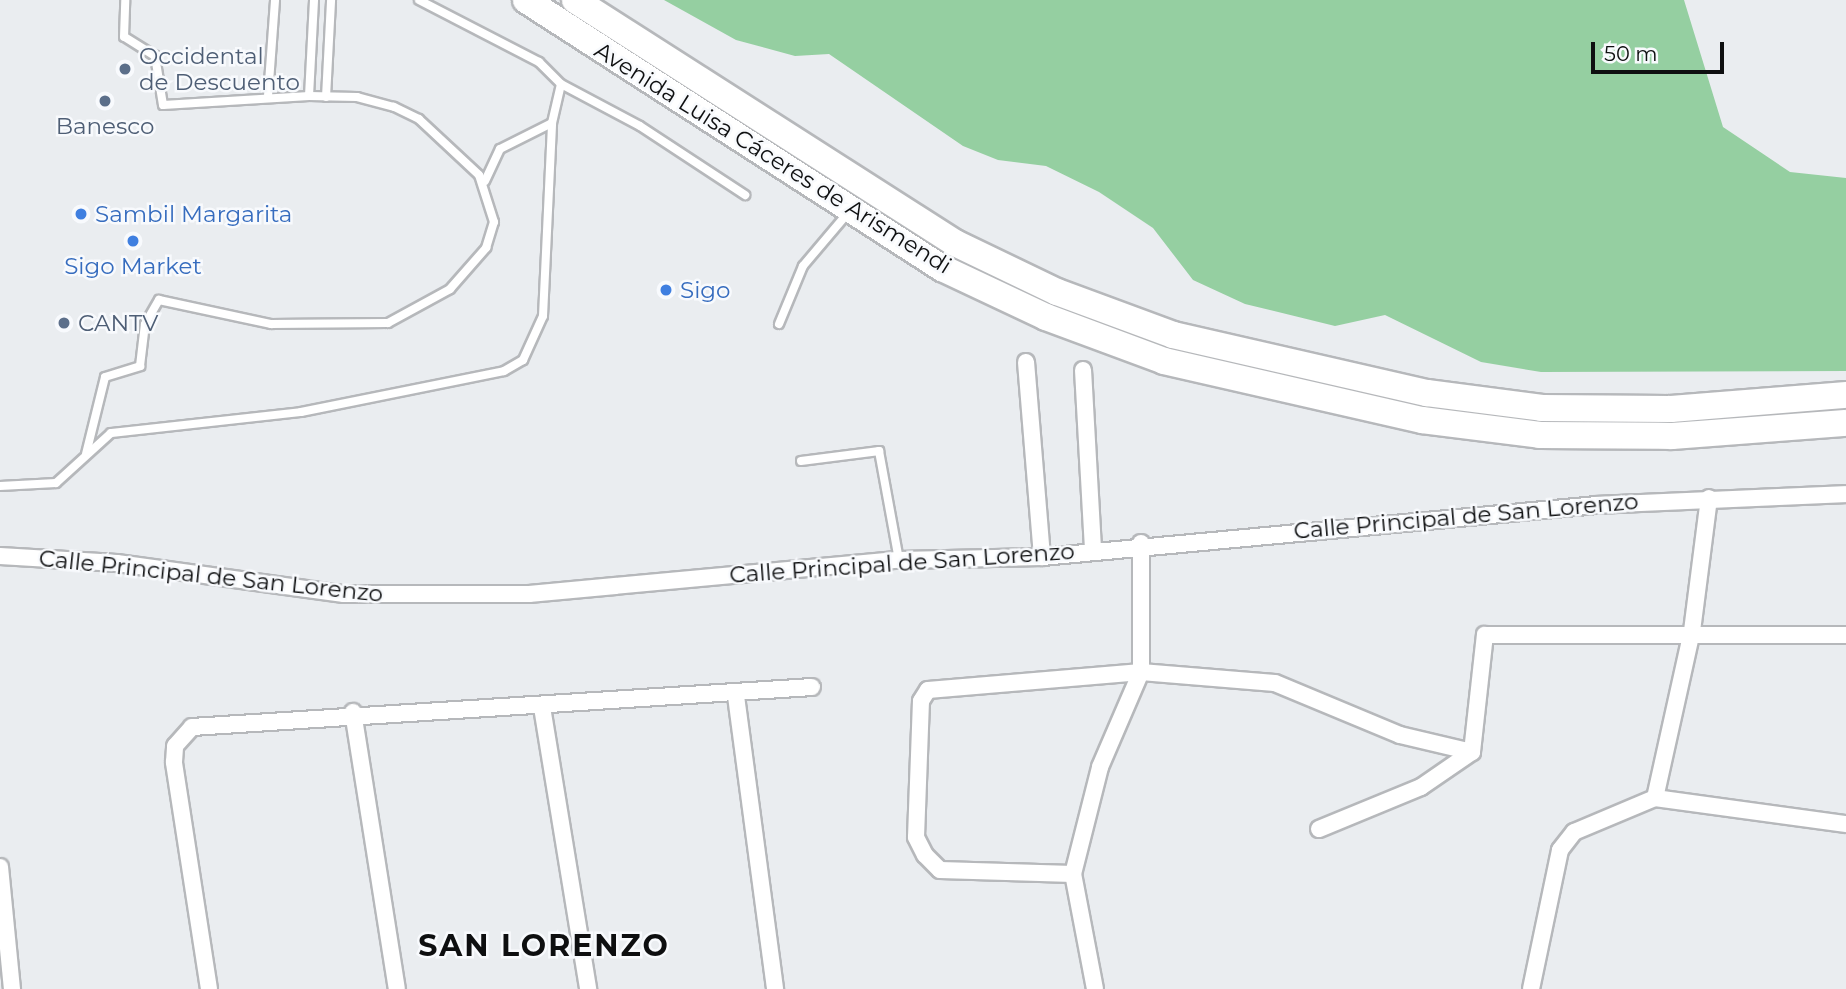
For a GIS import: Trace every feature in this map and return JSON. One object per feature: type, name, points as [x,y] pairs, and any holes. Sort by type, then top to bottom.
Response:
[{"type":"main road","name":"Avenida Luisa Cáceres de Arismendi","points":[[526,0],[850,212],[942,268],[1058,322],[1164,361],[1291,394],[1540,435],[1672,436],[1846,422]]},
{"type":"main road","name":"Avenida Luisa Cáceres de Arismendi","points":[[575,0],[955,243],[1057,292],[1172,335],[1427,393],[1542,408],[1671,409],[1846,395]]},
{"type":"street","points":[[1026,362],[1042,557]]},
{"type":"street","points":[[1083,370],[1093,548]]},
{"type":"street","name":"Calle Principal de San Lorenzo","points":[[0,556],[117,563],[344,594],[529,594],[899,560],[1042,557],[1141,543],[1709,498],[1846,494]]},
{"type":"street","points":[[1655,798],[1692,631],[1709,498]]},
{"type":"street","points":[[1096,988],[1073,874],[1100,767],[1141,673],[1141,543]]},
{"type":"street","points":[[1319,829],[1421,787],[1472,752],[1485,635],[1692,631],[1846,635]]},
{"type":"street","points":[[1073,874],[940,870],[925,855],[916,837],[921,701],[928,690],[941,686],[1141,673],[1275,683],[1400,735],[1472,752]]},
{"type":"street","points":[[209,989],[175,746],[181,734],[208,722],[353,712],[542,707],[736,696],[812,687]]},
{"type":"street","points":[[736,696],[775,989]]},
{"type":"street","points":[[542,707],[588,989]]},
{"type":"street","points":[[353,712],[397,989]]},
{"type":"street","points":[[1531,989],[1566,839],[1655,798],[1846,824]]},
{"type":"street","points":[[0,867],[12,989]]},
{"type":"lane","points":[[86,454],[105,377],[140,366],[145,324],[159,300],[271,324],[388,323],[450,289],[486,248],[494,222],[485,181],[419,119],[357,97],[268,96],[163,105],[155,56],[124,37],[125,0]]},
{"type":"lane","points":[[268,96],[275,0]]},
{"type":"lane","points":[[309,96],[314,0]]},
{"type":"lane","points":[[326,97],[331,0]]},
{"type":"lane","points":[[419,0],[539,62],[561,84],[639,126],[745,195]]},
{"type":"lane","points":[[517,0],[583,38]]},
{"type":"lane","points":[[0,486],[56,483],[111,433],[300,412],[504,371],[523,360],[543,316],[552,123],[561,84]]},
{"type":"lane","points":[[485,181],[500,149],[552,123]]},
{"type":"lane","points":[[779,324],[803,266],[850,212]]},
{"type":"lane","points":[[801,461],[879,451],[899,560]]},
{"type":"green space","points":[[664,0],[1684,0],[1723,127],[1790,172],[1846,178],[1846,371],[1541,372],[1481,362],[1385,315],[1335,326],[1245,304],[1193,280],[1153,228],[1099,192],[1046,166],[998,160],[963,146],[829,54],[795,56],[736,40]]},
{"type":"place","name":"Occidental de Descuento","points":[[125,69]]},
{"type":"place","name":"Banesco","points":[[105,101]]},
{"type":"place","name":"Sambil Margarita","points":[[81,214]]},
{"type":"place","name":"Sigo Market","points":[[133,241]]},
{"type":"place","name":"Sigo","points":[[666,290]]},
{"type":"place","name":"CANTV","points":[[64,323]]},
{"type":"district","name":"SAN LORENZO","points":[[544,946]]}]
